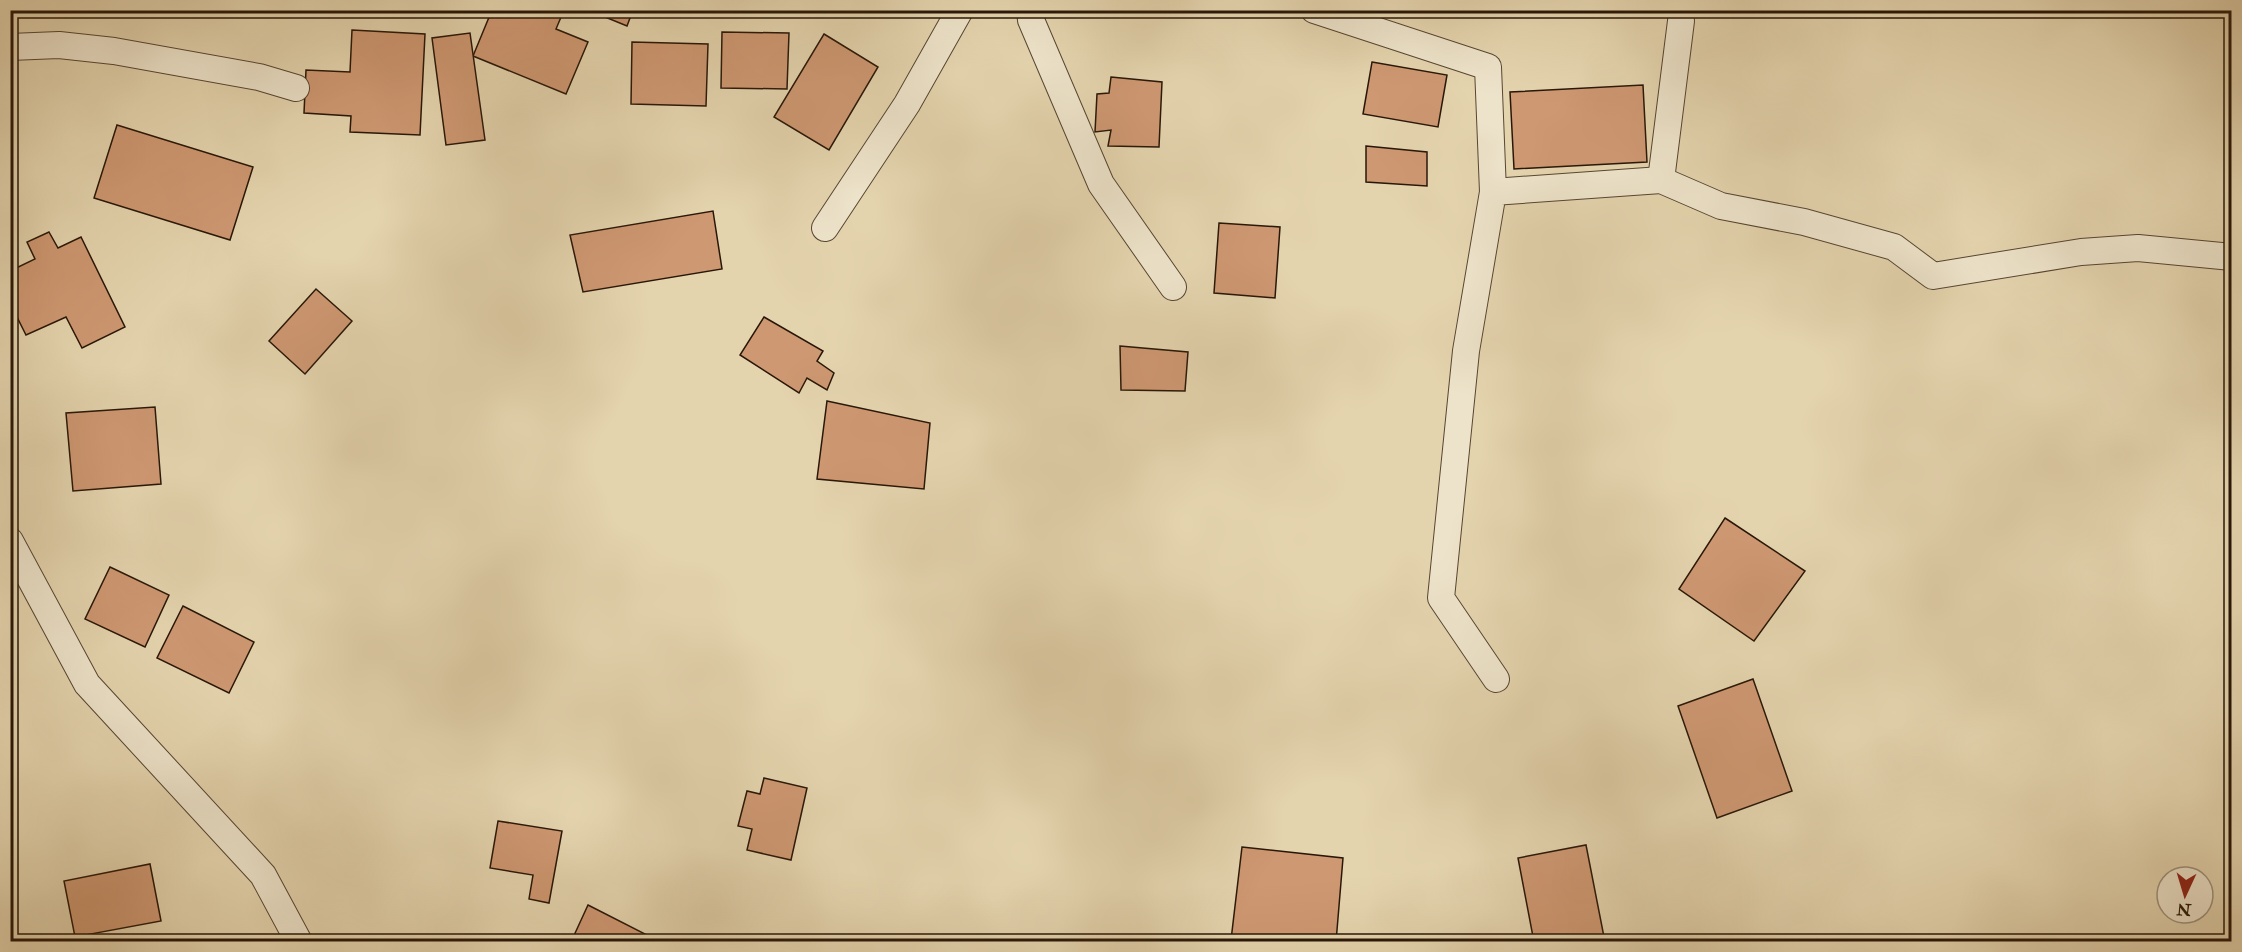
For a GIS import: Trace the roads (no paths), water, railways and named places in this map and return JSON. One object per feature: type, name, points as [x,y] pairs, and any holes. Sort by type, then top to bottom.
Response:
[{"type":"street","points":[[825,228],[907,104],[960,10]]},
{"type":"street","points":[[1030,10],[1031,20],[1101,184],[1173,287]]},
{"type":"street","points":[[1314,10],[1488,67],[1493,192],[1466,351],[1441,598],[1496,679]]},
{"type":"street","points":[[1661,180],[1681,21]]},
{"type":"street","points":[[10,46],[58,45],[114,51],[260,77],[296,88]]},
{"type":"street","points":[[1493,192],[1661,180],[1721,206],[1804,222],[1894,247],[1933,276],[2081,252],[2138,248],[2232,257]]},
{"type":"street","points":[[10,541],[87,684],[263,875],[299,942]]}]
